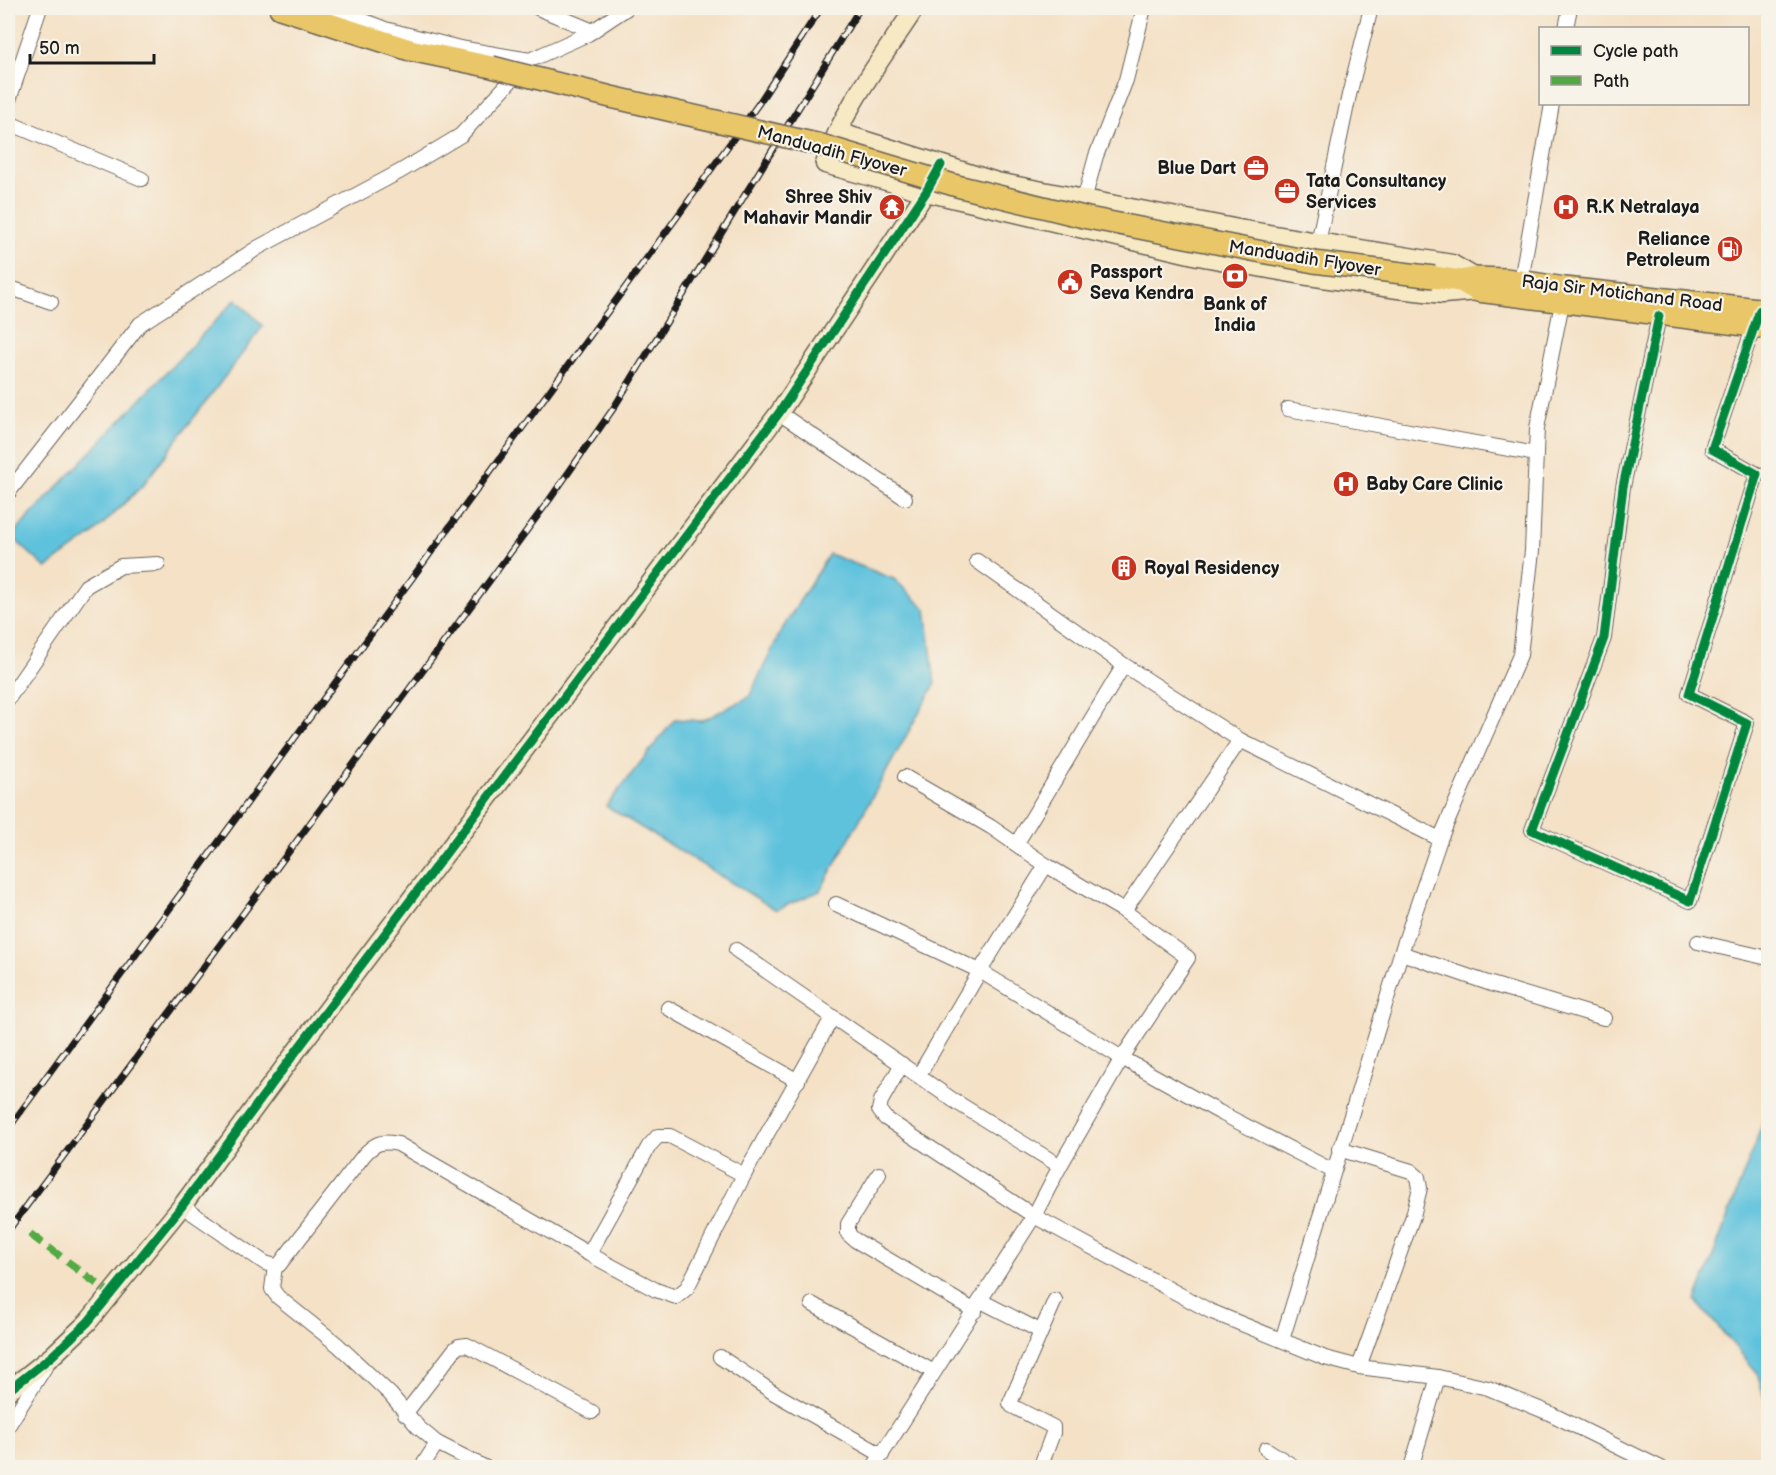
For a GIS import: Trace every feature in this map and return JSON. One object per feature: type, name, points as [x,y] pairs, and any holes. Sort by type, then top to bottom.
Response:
[{"type":"main road","name":"Manduadih Flyover","points":[[280,8],[410,50],[492,67],[821,145],[957,186],[1088,218],[1314,262],[1472,283]]},
{"type":"main road","name":"Raja Sir Motichand Road","points":[[1472,283],[1521,281],[1763,319]]},
{"type":"main road","points":[[1472,283],[1562,303],[1659,316],[1763,319]]},
{"type":"street","points":[[8,103],[40,8]]},
{"type":"street","points":[[332,8],[385,29],[460,48],[530,60]]},
{"type":"street","points":[[538,8],[592,31]]},
{"type":"street","points":[[8,493],[140,324],[259,247],[401,171],[461,135],[530,60],[592,31],[627,8]]},
{"type":"street","points":[[838,132],[997,182],[1318,243],[1452,264],[1472,283],[1443,294],[1302,275],[1198,256],[926,192],[825,164],[838,132],[856,100],[915,8]]},
{"type":"street","points":[[1084,200],[1096,156],[1126,80],[1144,8]]},
{"type":"street","points":[[1318,243],[1349,95],[1371,8]]},
{"type":"street","points":[[1566,27],[1570,8]]},
{"type":"street","points":[[1521,281],[1552,105]]},
{"type":"street","points":[[8,120],[14,125],[142,179]]},
{"type":"street","points":[[8,1391],[52,1356],[88,1322],[182,1206],[304,1040],[779,413],[926,192],[941,165]]},
{"type":"street","points":[[8,287],[51,302]]},
{"type":"street","points":[[1282,1340],[1401,953],[1440,839],[1521,655],[1532,550],[1537,428],[1562,303]]},
{"type":"street","points":[[1659,316],[1623,487],[1604,638],[1532,830],[1690,901],[1747,723],[1689,694],[1757,474],[1712,449],[1763,319]]},
{"type":"street","points":[[1288,409],[1536,454]]},
{"type":"street","points":[[779,413],[905,498]]},
{"type":"street","points":[[977,561],[1124,665],[1240,740],[1440,839]]},
{"type":"street","points":[[8,699],[86,586],[121,566],[158,564]]},
{"type":"street","points":[[1017,843],[1124,665]]},
{"type":"street","points":[[1124,911],[1240,740]]},
{"type":"street","points":[[873,1467],[1034,1216],[1122,1058],[1188,958],[1124,911],[1046,865],[1017,843],[905,777]]},
{"type":"street","points":[[919,1075],[980,970],[1046,865]]},
{"type":"street","points":[[836,904],[980,970],[1122,1058],[1333,1171]]},
{"type":"street","points":[[1698,942],[1768,957]]},
{"type":"street","points":[[736,950],[953,1100],[1060,1166]]},
{"type":"street","points":[[1401,953],[1491,984],[1604,1018]]},
{"type":"street","points":[[668,1008],[798,1081]]},
{"type":"street","points":[[182,1206],[265,1263],[275,1266],[284,1261],[364,1155],[374,1144],[385,1141],[398,1144],[588,1254],[656,1290],[676,1297],[687,1288],[744,1175],[832,1018]]},
{"type":"street","points":[[902,1064],[880,1101],[879,1110],[885,1118],[1034,1216],[1210,1311],[1325,1358],[1359,1367],[1438,1377],[1488,1388],[1549,1413],[1660,1467]]},
{"type":"street","points":[[588,1254],[649,1146],[658,1136],[670,1136],[744,1175]]},
{"type":"street","points":[[1340,1149],[1411,1171],[1418,1177],[1420,1188],[1413,1216],[1359,1367]]},
{"type":"street","points":[[879,1174],[848,1224],[848,1234],[855,1240],[978,1306],[1040,1331]]},
{"type":"street","points":[[275,1266],[272,1289],[278,1298],[345,1352],[390,1394],[405,1414],[437,1443],[486,1467]]},
{"type":"street","points":[[1040,1467],[1053,1427],[1010,1403],[1055,1299]]},
{"type":"street","points":[[812,1304],[933,1372]]},
{"type":"street","points":[[405,1414],[455,1349],[467,1345],[592,1412]]},
{"type":"street","points":[[8,1426],[52,1356]]},
{"type":"street","points":[[720,1356],[774,1393],[882,1455]]},
{"type":"street","points":[[1411,1467],[1438,1377]]},
{"type":"street","points":[[421,1467],[437,1443]]},
{"type":"street","points":[[1266,1449],[1296,1467]]},
{"type":"water","points":[[236,299],[263,326],[143,485],[92,535],[46,568],[11,536]]},
{"type":"water","points":[[829,554],[894,579],[926,609],[935,684],[820,891],[776,910],[606,806],[675,719],[702,721],[749,697],[781,631]]},
{"type":"water","points":[[1768,1109],[1768,1411],[1757,1372],[1696,1301]]},
{"type":"railway","points":[[8,1129],[674,221],[759,103],[821,8]]},
{"type":"railway","points":[[8,1231],[550,499],[613,409],[860,8]]},
{"type":"marked path","points":[[30,1234],[111,1294]]},
{"type":"cycle path","points":[[8,1391],[52,1356],[88,1322],[182,1206],[297,1050],[779,413],[926,192],[941,165]]},
{"type":"cycle path","points":[[1659,316],[1623,487],[1604,638],[1532,830],[1690,901],[1747,723],[1689,694],[1757,474],[1712,449],[1760,310]]},
{"type":"place","name":"Blue Dart","points":[[1256,168]]},
{"type":"place","name":"Tata Consultancy Services","points":[[1287,191]]},
{"type":"place","name":"Shree Shiv Mahavir Mandir","points":[[892,207]]},
{"type":"place","name":"R.K Netralaya","points":[[1566,207]]},
{"type":"place","name":"Reliance Petroleum","points":[[1730,249]]},
{"type":"place","name":"Bank of India","points":[[1235,276]]},
{"type":"place","name":"Passport Seva Kendra","points":[[1070,282]]},
{"type":"place","name":"Baby Care Clinic","points":[[1346,484]]},
{"type":"place","name":"Royal Residency","points":[[1124,568]]}]
